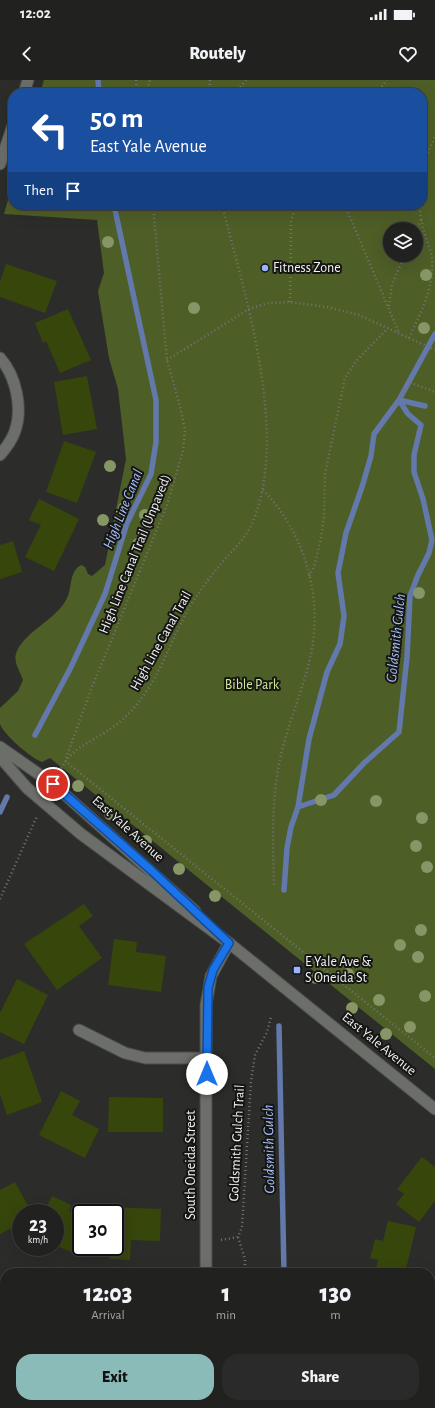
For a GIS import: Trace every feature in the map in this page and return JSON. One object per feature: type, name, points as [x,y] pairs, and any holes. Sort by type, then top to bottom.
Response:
[{"type":"main road","points":[[0,164],[8,140]]},
{"type":"main road","points":[[0,358],[6,365],[16,389],[18,412],[15,431],[0,455]]},
{"type":"main road","name":"East Yale Avenue","points":[[0,747],[53,784],[151,870],[229,943]]},
{"type":"main road","name":"East Yale Avenue","points":[[0,757],[27,788],[81,834],[229,943],[435,1109]]},
{"type":"main road","name":"South Oneida Street","points":[[206,1268],[208,988],[213,970],[229,943]]},
{"type":"main road","points":[[79,1030],[125,1053],[146,1058],[207,1058]]},
{"type":"path","points":[[239,88],[246,80]]},
{"type":"path","points":[[381,88],[387,80]]},
{"type":"path","points":[[427,155],[435,136]]},
{"type":"path","name":"High Line Canal Trail (Unpaved)","points":[[65,761],[92,687],[167,505],[183,451],[185,430],[167,360],[153,210]]},
{"type":"path","points":[[223,210],[249,309]]},
{"type":"path","points":[[290,302],[291,222],[295,210]]},
{"type":"path","points":[[347,210],[399,333]]},
{"type":"path","points":[[409,338],[430,291],[434,278],[431,255],[424,235],[420,210]]},
{"type":"path","points":[[389,309],[392,284],[402,262]]},
{"type":"path","points":[[167,360],[249,309],[268,303],[290,302],[327,307],[358,315],[435,350]]},
{"type":"path","name":"High Line Canal Trail","points":[[65,761],[76,749],[112,728],[128,715],[146,692],[180,624],[200,591],[250,528],[258,509],[262,490],[266,444],[265,407],[259,357],[249,309]]},
{"type":"path","points":[[309,576],[314,567],[319,545],[324,517],[325,474],[345,378],[356,361],[388,328]]},
{"type":"path","points":[[399,400],[411,383],[435,392]]},
{"type":"path","points":[[262,490],[279,506],[296,535],[306,562],[315,620],[312,649],[288,728],[279,766],[275,793],[273,828],[274,886]]},
{"type":"path","points":[[65,761],[435,1058]]},
{"type":"path","points":[[0,898],[37,816]]},
{"type":"path","name":"Goldsmith Gulch Trail","points":[[245,1268],[245,1259],[238,1237],[242,1226],[251,1081],[255,1055],[267,1032],[271,1017]]},
{"type":"green space","name":"Bible Park","points":[[44,80],[435,80],[435,1069],[50,758],[42,762],[25,751],[12,740],[0,724],[0,708],[18,691],[23,680],[15,658],[21,644],[61,607],[68,596],[72,576],[77,568],[81,565],[85,567],[88,574],[92,576],[105,565],[126,459],[118,389],[109,358],[98,291],[104,273],[97,220],[4,214],[8,200],[8,210],[427,210],[427,88],[42,88]]},
{"type":"building","points":[[6,264],[57,281],[45,313],[0,297],[0,282]]},
{"type":"building","points":[[68,309],[91,360],[60,373],[46,341],[43,343],[35,323]]},
{"type":"building","points":[[87,376],[97,429],[63,435],[54,382]]},
{"type":"building","points":[[64,441],[96,452],[77,503],[46,492]]},
{"type":"building","points":[[39,499],[79,519],[54,571],[25,557],[41,525],[29,520]]},
{"type":"building","points":[[13,541],[22,572],[0,579],[0,545]]},
{"type":"building","points":[[84,904],[93,916],[79,926],[102,958],[57,990],[24,944]]},
{"type":"building","points":[[114,939],[137,942],[136,952],[166,956],[161,992],[108,985]]},
{"type":"building","points":[[17,979],[48,995],[24,1044],[0,1032],[0,1013]]},
{"type":"building","points":[[24,1051],[42,1102],[7,1115],[0,1094],[0,1060]]},
{"type":"building","points":[[61,1091],[80,1101],[72,1115],[99,1129],[85,1158],[39,1135]]},
{"type":"building","points":[[109,1097],[163,1098],[163,1132],[108,1132]]},
{"type":"building","points":[[422,1157],[435,1167],[435,1201],[419,1222],[396,1204],[404,1194],[397,1189]]},
{"type":"building","points":[[15,1182],[27,1204],[12,1204],[12,1228],[0,1234],[0,1190]]},
{"type":"building","points":[[52,1196],[71,1205],[69,1211],[72,1212],[72,1252],[64,1249],[64,1204],[48,1204]]},
{"type":"building","points":[[124,1208],[161,1209],[160,1241],[131,1240],[130,1260],[109,1259],[109,1256],[124,1256]]},
{"type":"building","points":[[388,1221],[416,1227],[406,1268],[376,1268],[378,1260],[370,1258],[375,1239],[383,1241]]},
{"type":"waterway","name":"High Line Canal","points":[[98,80],[99,88]]},
{"type":"waterway","name":"High Line Canal","points":[[35,735],[71,667],[105,594],[127,523],[151,474],[156,442],[156,400],[115,210]]},
{"type":"waterway","points":[[284,890],[287,848],[291,827],[298,807],[309,739],[327,672],[340,644],[344,616],[338,573],[346,533],[371,456],[374,434],[399,400],[435,334]]},
{"type":"waterway","points":[[399,400],[425,406]]},
{"type":"waterway","name":"Goldsmith Gulch","points":[[298,807],[334,795],[364,763],[399,732],[407,657],[410,596],[429,553],[432,540],[423,499],[414,472],[414,455],[421,425],[408,414],[399,400]]},
{"type":"waterway","name":"High Line Canal","points":[[0,812],[7,797]]},
{"type":"waterway","name":"Goldsmith Gulch","points":[[279,1026],[284,1268]]},
{"type":"place","name":"Fitness Zone","points":[[265,268]]},
{"type":"place","name":"E Yale Ave & S Oneida St","points":[[297,970]]},
{"type":"route","points":[[53,784],[151,870],[229,943],[213,970],[208,988],[206,1005],[207,1074]]}]
